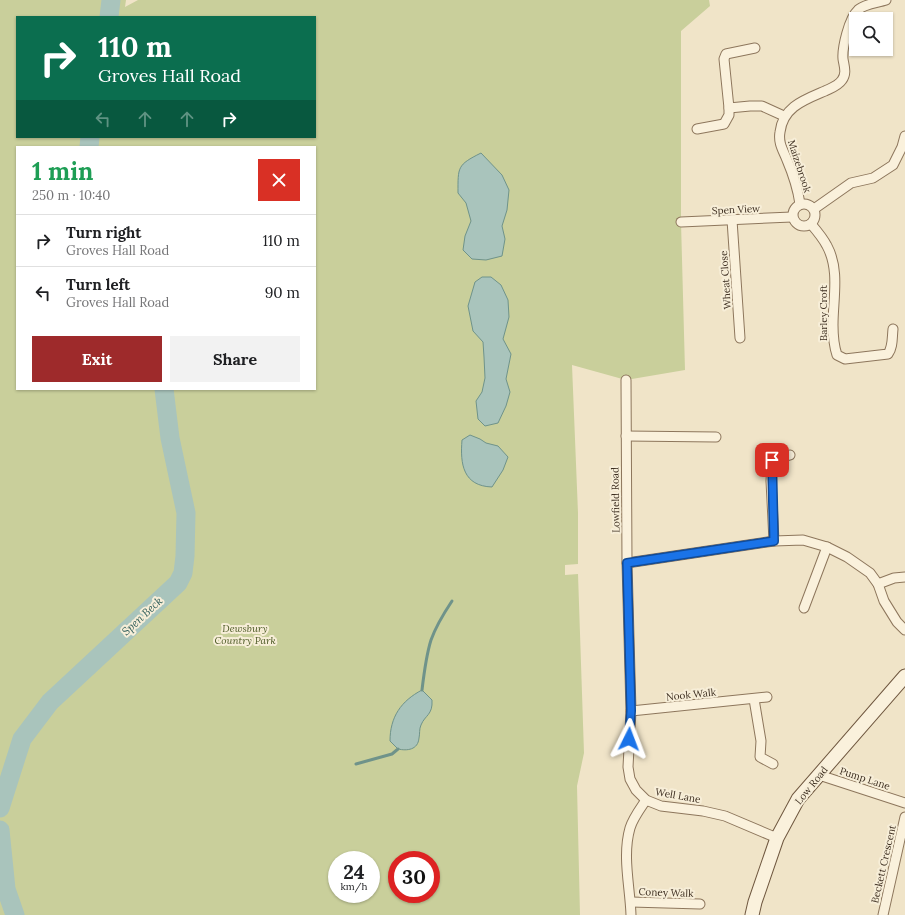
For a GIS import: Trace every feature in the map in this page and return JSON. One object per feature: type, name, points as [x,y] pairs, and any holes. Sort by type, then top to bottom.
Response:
[{"type":"street","points":[[729,108],[762,106],[784,116],[792,107],[836,86],[843,79],[845,72],[843,49],[853,16],[864,6],[886,0]]},
{"type":"street","points":[[696,129],[724,124],[729,115],[724,59],[726,54],[755,48]]},
{"type":"street","name":"Maizebrook","points":[[784,116],[780,131],[779,143],[787,160],[798,192],[800,204]]},
{"type":"street","points":[[814,209],[851,183],[873,178],[893,165],[902,147],[905,136]]},
{"type":"street","points":[[792,217],[794,209],[800,204],[808,204],[814,209],[815,219],[811,224]]},
{"type":"street","name":"Spen View","points":[[681,222],[792,217],[800,226],[811,224]]},
{"type":"street","name":"Wheat Close","points":[[732,220],[740,338]]},
{"type":"street","name":"Barley Croft","points":[[811,224],[828,247],[834,267],[835,294],[833,325],[837,355],[845,359],[888,354],[892,344],[893,329]]},
{"type":"street","name":"Lowfield Road","points":[[626,380],[627,563]]},
{"type":"street","points":[[626,436],[716,437]]},
{"type":"street","points":[[774,541],[772,460],[790,455]]},
{"type":"street","points":[[627,563],[774,541],[803,540],[827,547],[847,557],[870,573],[878,584],[884,601],[897,622],[905,630]]},
{"type":"street","points":[[804,608],[827,547]]},
{"type":"street","name":"Well Lane","points":[[627,563],[631,711],[628,767],[630,779],[636,790],[646,800],[661,806],[703,811],[725,816],[777,838]]},
{"type":"street","points":[[878,584],[894,578],[905,576]]},
{"type":"street","name":"Low Road","points":[[752,915],[777,838],[798,799],[905,676]]},
{"type":"street","name":"Nook Walk","points":[[631,711],[767,697]]},
{"type":"street","points":[[754,698],[761,741],[760,757],[773,764]]},
{"type":"street","name":"Pump Lane","points":[[819,775],[905,803]]},
{"type":"street","points":[[631,915],[626,851],[630,827],[646,800]]},
{"type":"street","name":"Beckett Crescent","points":[[883,915],[905,817]]},
{"type":"street","name":"Coney Walk","points":[[630,902],[700,904]]},
{"type":"green space","name":"Dewsbury Country Park","points":[[0,0],[126,0],[125,7],[138,0],[709,0],[710,6],[681,31],[681,222],[685,370],[626,380],[572,365],[578,513],[578,564],[565,565],[565,575],[578,574],[584,753],[577,786],[580,915],[0,915]]},
{"type":"water","points":[[481,153],[502,175],[509,190],[507,210],[502,226],[505,239],[502,256],[486,260],[472,259],[463,250],[465,236],[471,221],[466,203],[458,193],[458,177],[460,168],[467,161]]},
{"type":"water","points":[[482,277],[491,277],[501,285],[508,300],[509,317],[503,339],[511,354],[506,379],[510,392],[506,406],[498,423],[485,426],[478,419],[476,401],[482,392],[485,378],[483,342],[473,331],[468,306],[475,282]]},
{"type":"water","points":[[470,435],[486,443],[498,446],[508,457],[503,470],[492,487],[482,486],[475,483],[465,472],[462,457],[462,440]]},
{"type":"water","points":[[422,690],[432,700],[432,705],[430,712],[420,727],[417,745],[412,749],[398,749],[390,741],[392,724],[398,711],[408,699]]},
{"type":"waterway","name":"Spen Beck","points":[[109,16],[111,0]]},
{"type":"waterway","name":"Spen Beck","points":[[89,146],[90,138]]},
{"type":"waterway","name":"Spen Beck","points":[[0,808],[22,739],[50,702],[178,583],[183,573],[186,513],[170,438],[164,390]]},
{"type":"waterway","points":[[422,690],[426,658],[431,640],[440,620],[452,601]]},
{"type":"waterway","points":[[356,764],[392,754],[398,749]]},
{"type":"waterway","name":"Spen Beck","points":[[0,830],[6,889],[15,915]]},
{"type":"route","points":[[629,739],[631,711],[627,563],[774,541],[771,481],[772,460]]}]
